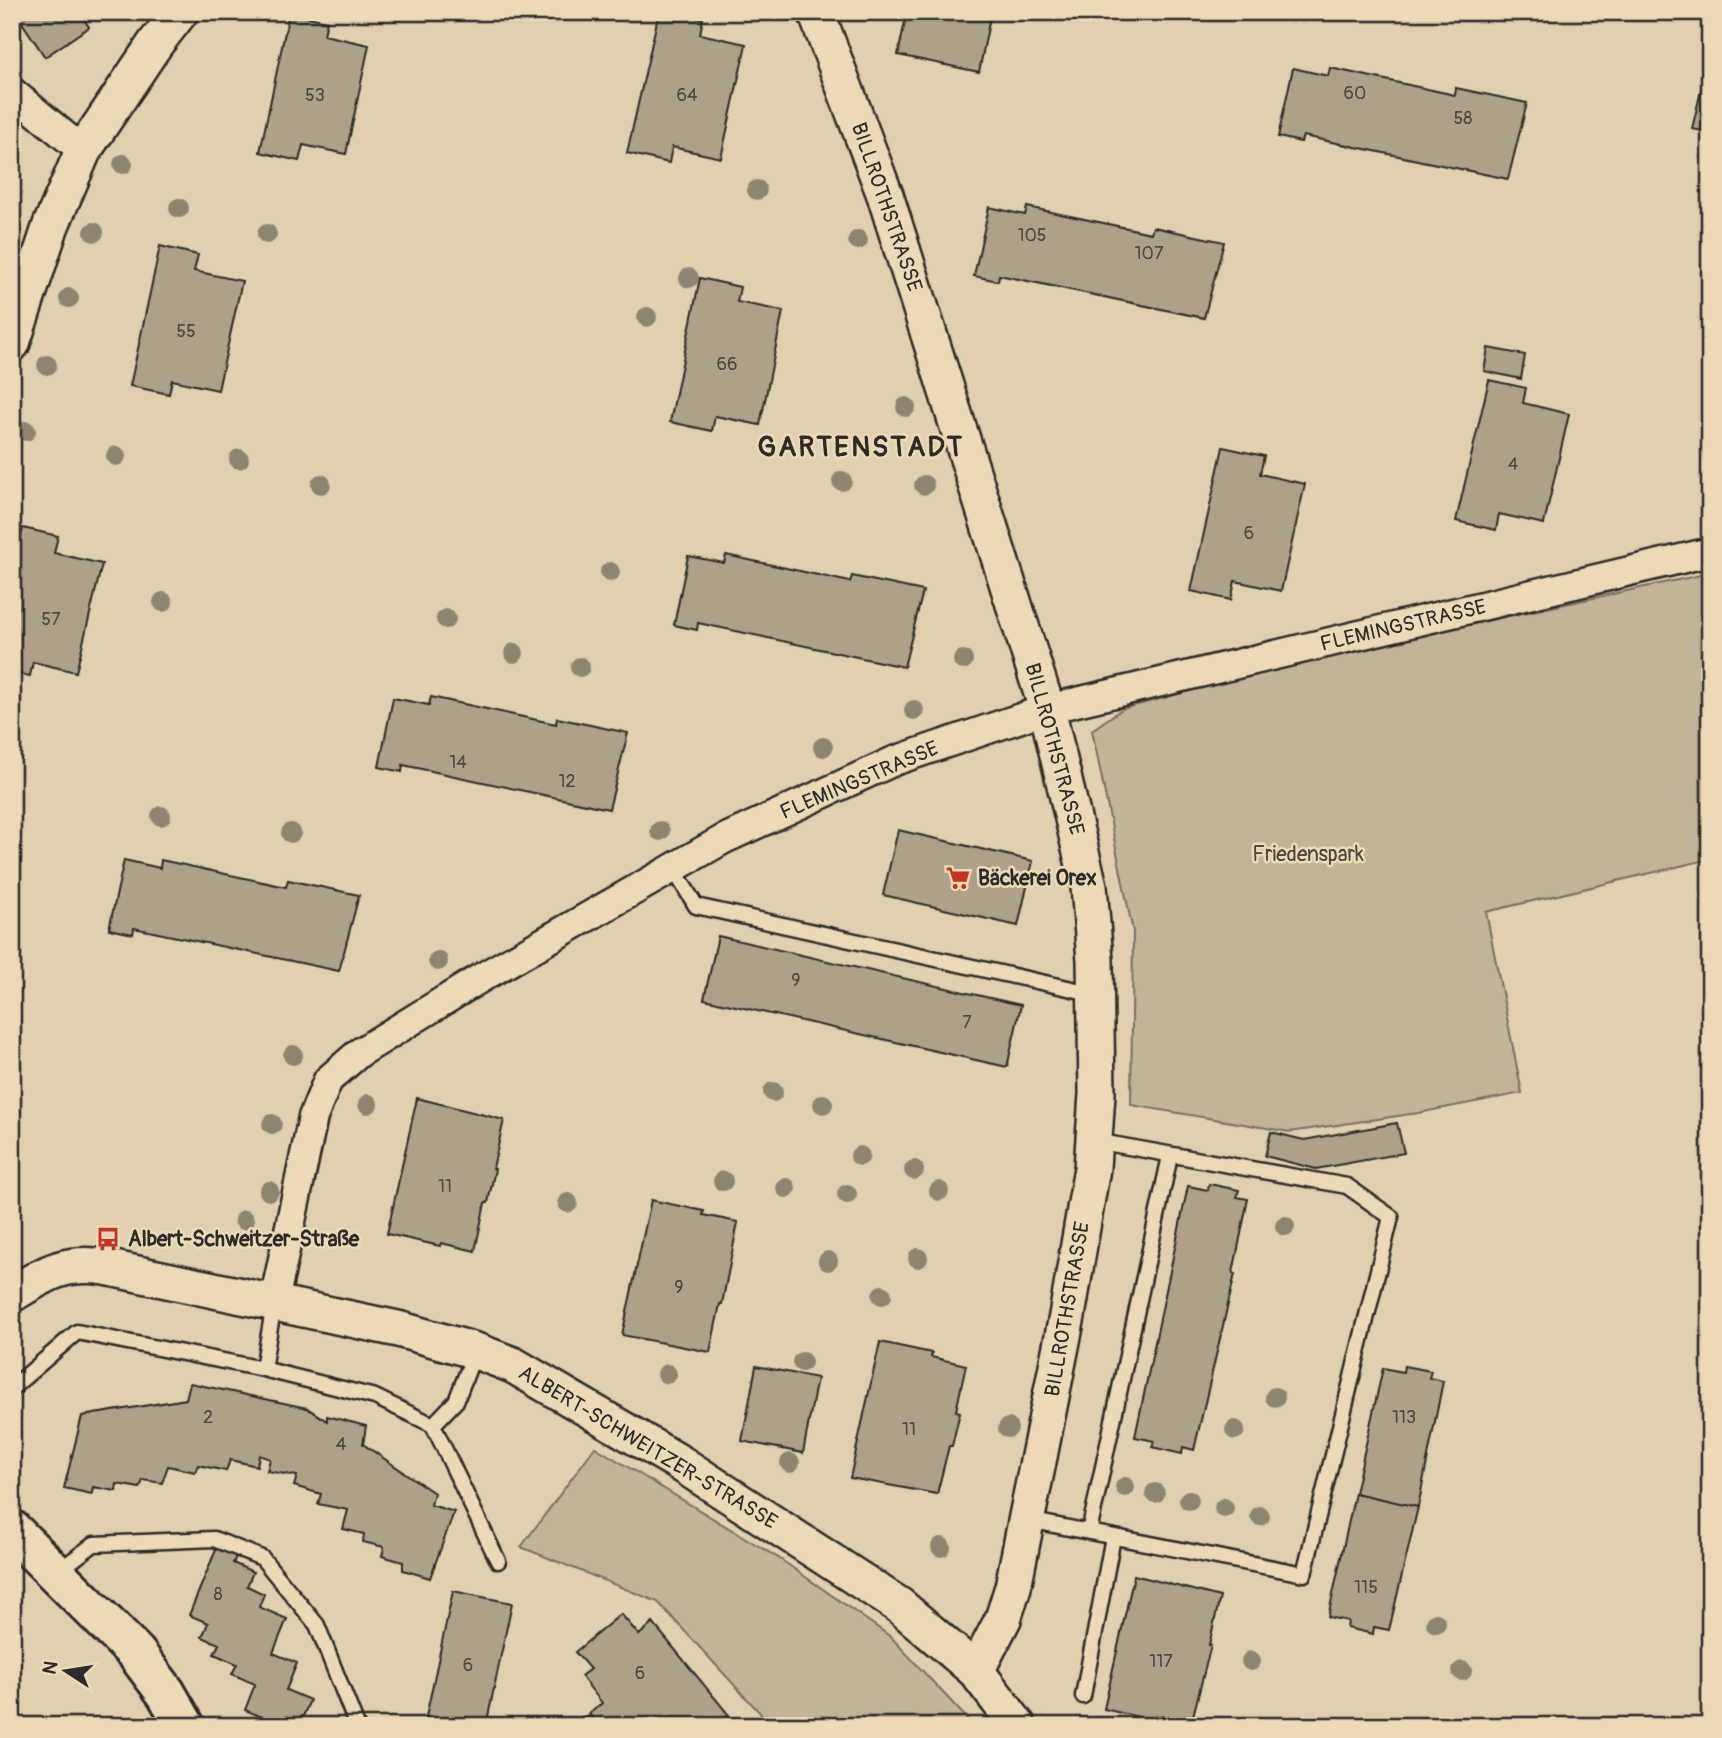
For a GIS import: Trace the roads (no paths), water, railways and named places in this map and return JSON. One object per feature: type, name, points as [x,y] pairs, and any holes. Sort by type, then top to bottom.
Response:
[{"type":"main road","points":[[12,1530],[136,1653],[166,1693],[186,1726]]},
{"type":"street","points":[[12,344],[51,225],[83,151],[155,44],[180,12]]},
{"type":"street","name":"BILLROTHSTRASSE","points":[[816,12],[886,195],[1047,709],[1089,886],[1095,960],[1095,1142],[1067,1316],[1013,1587],[1003,1619],[976,1671]]},
{"type":"street","points":[[12,92],[83,151]]},
{"type":"street","name":"FLEMINGSTRASSE","points":[[274,1302],[313,1117],[328,1080],[359,1054],[479,979],[724,839],[894,761],[1047,709],[1710,552]]},
{"type":"street","name":"ALBERT-SCHWEITZER-STRASSE","points":[[12,1294],[59,1268],[83,1264],[398,1329],[513,1365],[750,1507],[900,1606],[976,1671],[1018,1726]]},
{"type":"lane","points":[[673,868],[696,906],[1095,994]]},
{"type":"lane","points":[[1026,1520],[1304,1574],[1391,1217],[1347,1186],[1095,1142]]},
{"type":"lane","points":[[1088,1532],[1170,1156]]},
{"type":"lane","points":[[262,1369],[274,1302]]},
{"type":"lane","points":[[12,1388],[76,1332],[262,1369],[375,1397],[433,1425],[498,1561]]},
{"type":"lane","points":[[433,1425],[456,1401],[475,1351]]},
{"type":"lane","points":[[1083,1696],[1113,1537]]},
{"type":"lane","points":[[56,1573],[94,1544],[214,1539],[262,1558],[317,1625],[357,1726]]},
{"type":"place","name":"Bäckerei Orex","points":[[958,878]]},
{"type":"place","name":"Albert-Schweitzer-Straße","points":[[108,1239]]},
{"type":"district","name":"GARTENSTADT","points":[[861,446]]},
{"type":"park label","name":"Friedenspark","points":[[1308,854]]}]
